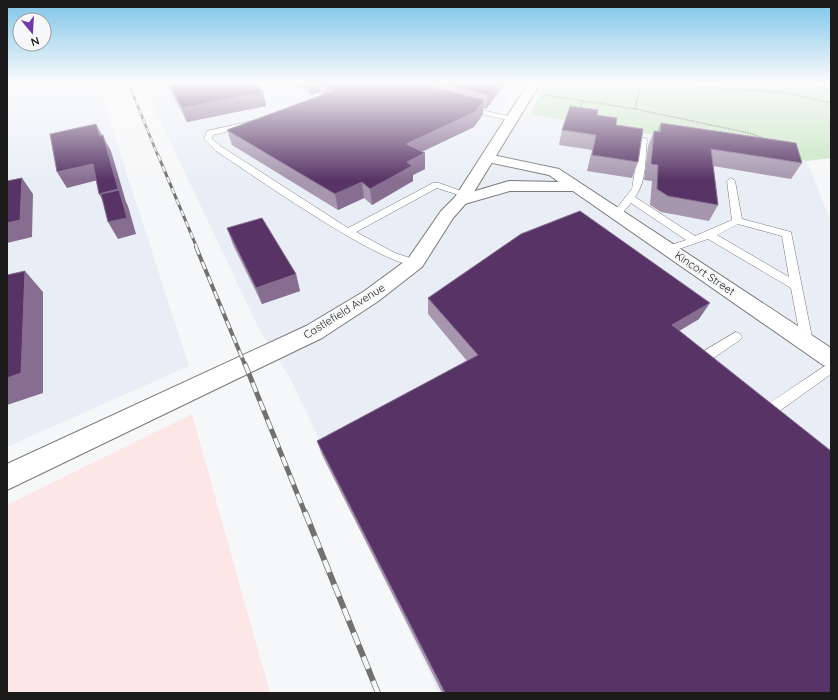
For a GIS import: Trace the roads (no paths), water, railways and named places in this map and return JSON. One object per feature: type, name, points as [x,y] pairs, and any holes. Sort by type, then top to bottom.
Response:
[{"type":"street","name":"Castlefield Avenue","points":[[7,477],[314,332],[370,297],[415,263],[447,215],[463,197],[515,115]]},
{"type":"street","name":"Kincort Street","points":[[488,158],[554,172],[831,359]]},
{"type":"street","name":"Kincort Street","points":[[463,197],[508,186],[543,184],[579,188]]},
{"type":"lane","points":[[495,115],[512,119]]},
{"type":"lane","points":[[261,121],[210,133],[208,139],[226,153],[348,232],[391,255],[415,263]]},
{"type":"lane","points":[[617,214],[630,198],[639,178],[643,139]]},
{"type":"lane","points":[[731,181],[737,221]]},
{"type":"lane","points":[[348,232],[436,185],[463,197]]},
{"type":"lane","points":[[630,198],[693,240]]},
{"type":"lane","points":[[669,249],[709,235],[737,221],[787,234],[807,342]]},
{"type":"lane","points":[[709,235],[797,286]]},
{"type":"lane","points":[[720,373],[702,359],[736,337]]},
{"type":"lane","points":[[751,397],[769,411],[831,367]]},
{"type":"railway","points":[[141,115],[158,156]]},
{"type":"railway","points":[[158,155],[197,248]]},
{"type":"railway","points":[[196,247],[245,365]]},
{"type":"railway","points":[[245,364],[305,513]]},
{"type":"railway","points":[[305,512],[378,693]]}]
